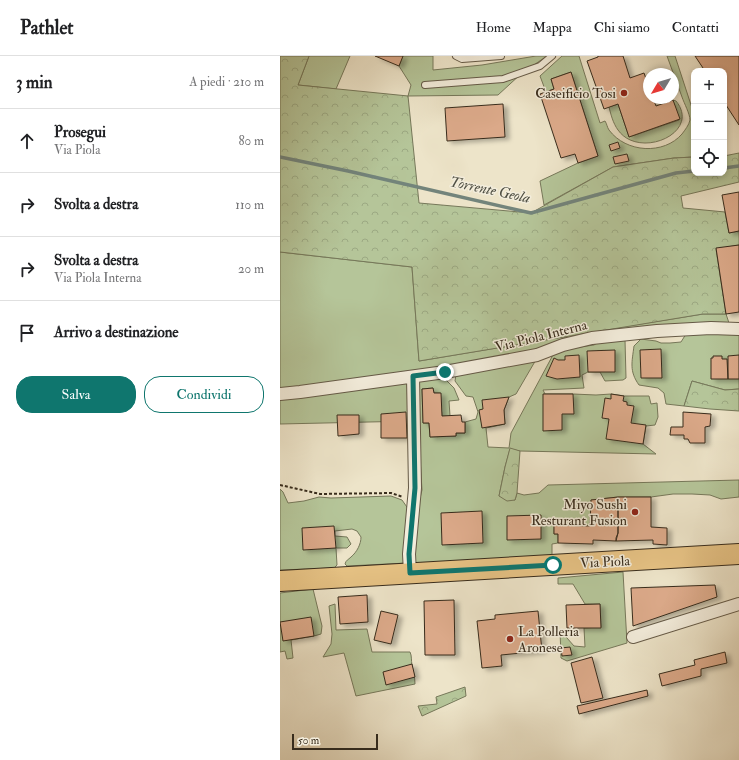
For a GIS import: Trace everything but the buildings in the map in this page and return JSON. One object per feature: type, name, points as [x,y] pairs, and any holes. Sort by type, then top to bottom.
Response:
[{"type":"main road","name":"Via Piola","points":[[280,581],[739,554]]},
{"type":"street","name":"Via Piola Interna","points":[[280,394],[445,372],[537,355],[563,345],[592,338],[657,331],[711,328],[739,329]]},
{"type":"street","points":[[410,573],[409,554],[415,488],[413,376]]},
{"type":"street","points":[[633,637],[739,604]]},
{"type":"lane","points":[[456,56],[462,59],[501,56]]},
{"type":"lane","points":[[425,85],[503,79],[540,66],[552,56]]},
{"type":"path","points":[[280,485],[320,494],[391,493],[414,500]]},
{"type":"green space","points":[[280,56],[309,56],[298,85],[408,96],[419,203],[531,213],[613,167],[674,158],[691,157],[691,176],[727,176],[727,155],[739,153],[739,182],[681,196],[683,208],[725,212],[729,233],[739,231],[739,245],[716,249],[726,314],[703,314],[419,361],[412,267],[280,252]]},
{"type":"green space","points":[[309,56],[350,56],[336,89],[298,85]]},
{"type":"green space","points":[[403,56],[433,56],[433,70],[482,65],[536,56],[547,56],[522,73],[498,95],[408,96],[411,85],[399,66]]},
{"type":"green space","points":[[562,56],[579,56],[600,123],[605,121],[609,130],[616,138],[625,143],[635,147],[655,148],[674,141],[682,134],[690,120],[679,88],[679,68],[691,105],[691,157],[674,158],[613,167],[544,205],[540,181],[578,163],[598,156],[571,72],[551,79],[554,89],[546,92],[540,76]]},
{"type":"green space","points":[[667,56],[675,56],[679,68],[671,68]]},
{"type":"green space","points":[[618,104],[629,137],[679,120],[674,104],[678,104],[682,113],[681,123],[675,132],[665,139],[640,143],[628,139],[618,130],[612,119],[609,107]]},
{"type":"green space","points":[[280,252],[412,267],[419,361],[568,336],[536,351],[422,372],[280,389]]},
{"type":"green space","points":[[703,314],[726,314],[729,323],[591,332]]},
{"type":"green space","points":[[739,333],[739,389],[725,390],[692,381],[684,406],[666,404],[664,393],[658,388],[639,385],[632,371],[634,346],[641,339],[661,343],[670,343],[681,342],[686,334]]},
{"type":"green space","points":[[625,340],[626,378],[623,380],[605,381],[600,372],[588,372],[582,375],[584,388],[543,390],[545,394],[611,394],[624,396],[649,396],[651,404],[657,403],[658,417],[655,425],[646,426],[643,444],[656,454],[520,451],[510,449],[499,496],[515,500],[517,493],[524,495],[539,493],[548,485],[739,480],[739,497],[721,499],[710,495],[673,494],[651,497],[618,497],[591,500],[590,526],[554,525],[554,534],[558,534],[558,543],[552,544],[552,557],[415,564],[417,510],[422,490],[415,379],[442,376],[454,388],[459,400],[449,401],[450,416],[442,416],[440,393],[434,393],[433,388],[422,389],[423,423],[429,423],[430,437],[456,436],[456,433],[465,433],[465,422],[476,419],[478,412],[473,397],[466,396],[455,381],[456,374],[537,358],[516,394],[509,397],[504,410],[505,424],[486,428],[488,447],[509,448],[511,433],[554,353],[594,345],[600,341]]},
{"type":"green space","points":[[411,381],[413,421],[280,424],[280,397]]},
{"type":"green space","points":[[692,381],[725,390],[739,389],[739,411],[684,406]]},
{"type":"green space","points":[[510,448],[520,451],[517,493],[515,500],[507,501],[499,496]]},
{"type":"green space","points":[[280,489],[288,503],[319,497],[391,496],[402,500],[409,510],[407,563],[347,566],[345,564],[346,562],[357,550],[361,540],[361,537],[357,531],[352,529],[335,531],[335,536],[347,537],[351,544],[347,548],[336,548],[337,565],[334,568],[280,570]]},
{"type":"green space","points":[[623,572],[627,643],[567,661],[561,658],[560,630],[574,646],[585,647],[584,628],[601,627],[600,604],[585,604],[573,584],[558,584],[558,578]]},
{"type":"green space","points":[[313,589],[322,626],[321,634],[291,640],[293,658],[287,659],[285,651],[280,652],[280,593]]},
{"type":"green space","points":[[335,604],[336,630],[367,629],[372,652],[410,652],[415,684],[356,696],[344,653],[323,657],[331,644],[332,634],[329,606]]},
{"type":"green space","points":[[465,687],[466,696],[422,716],[418,706],[437,704],[436,697]]},
{"type":"waterway","name":"Torrente Geola","points":[[280,157],[531,213],[676,173],[691,171]]},
{"type":"waterway","name":"Torrente Geola","points":[[727,168],[739,166]]},
{"type":"place","name":"Caseificio Tosi","points":[[624,93]]},
{"type":"place","name":"Miyo Sushi Resturant Fusion","points":[[635,512]]},
{"type":"place","name":"La Polleria Aronese","points":[[510,639]]},
{"type":"route","points":[[445,372],[413,376],[415,488],[409,554],[410,573],[553,565]]}]
